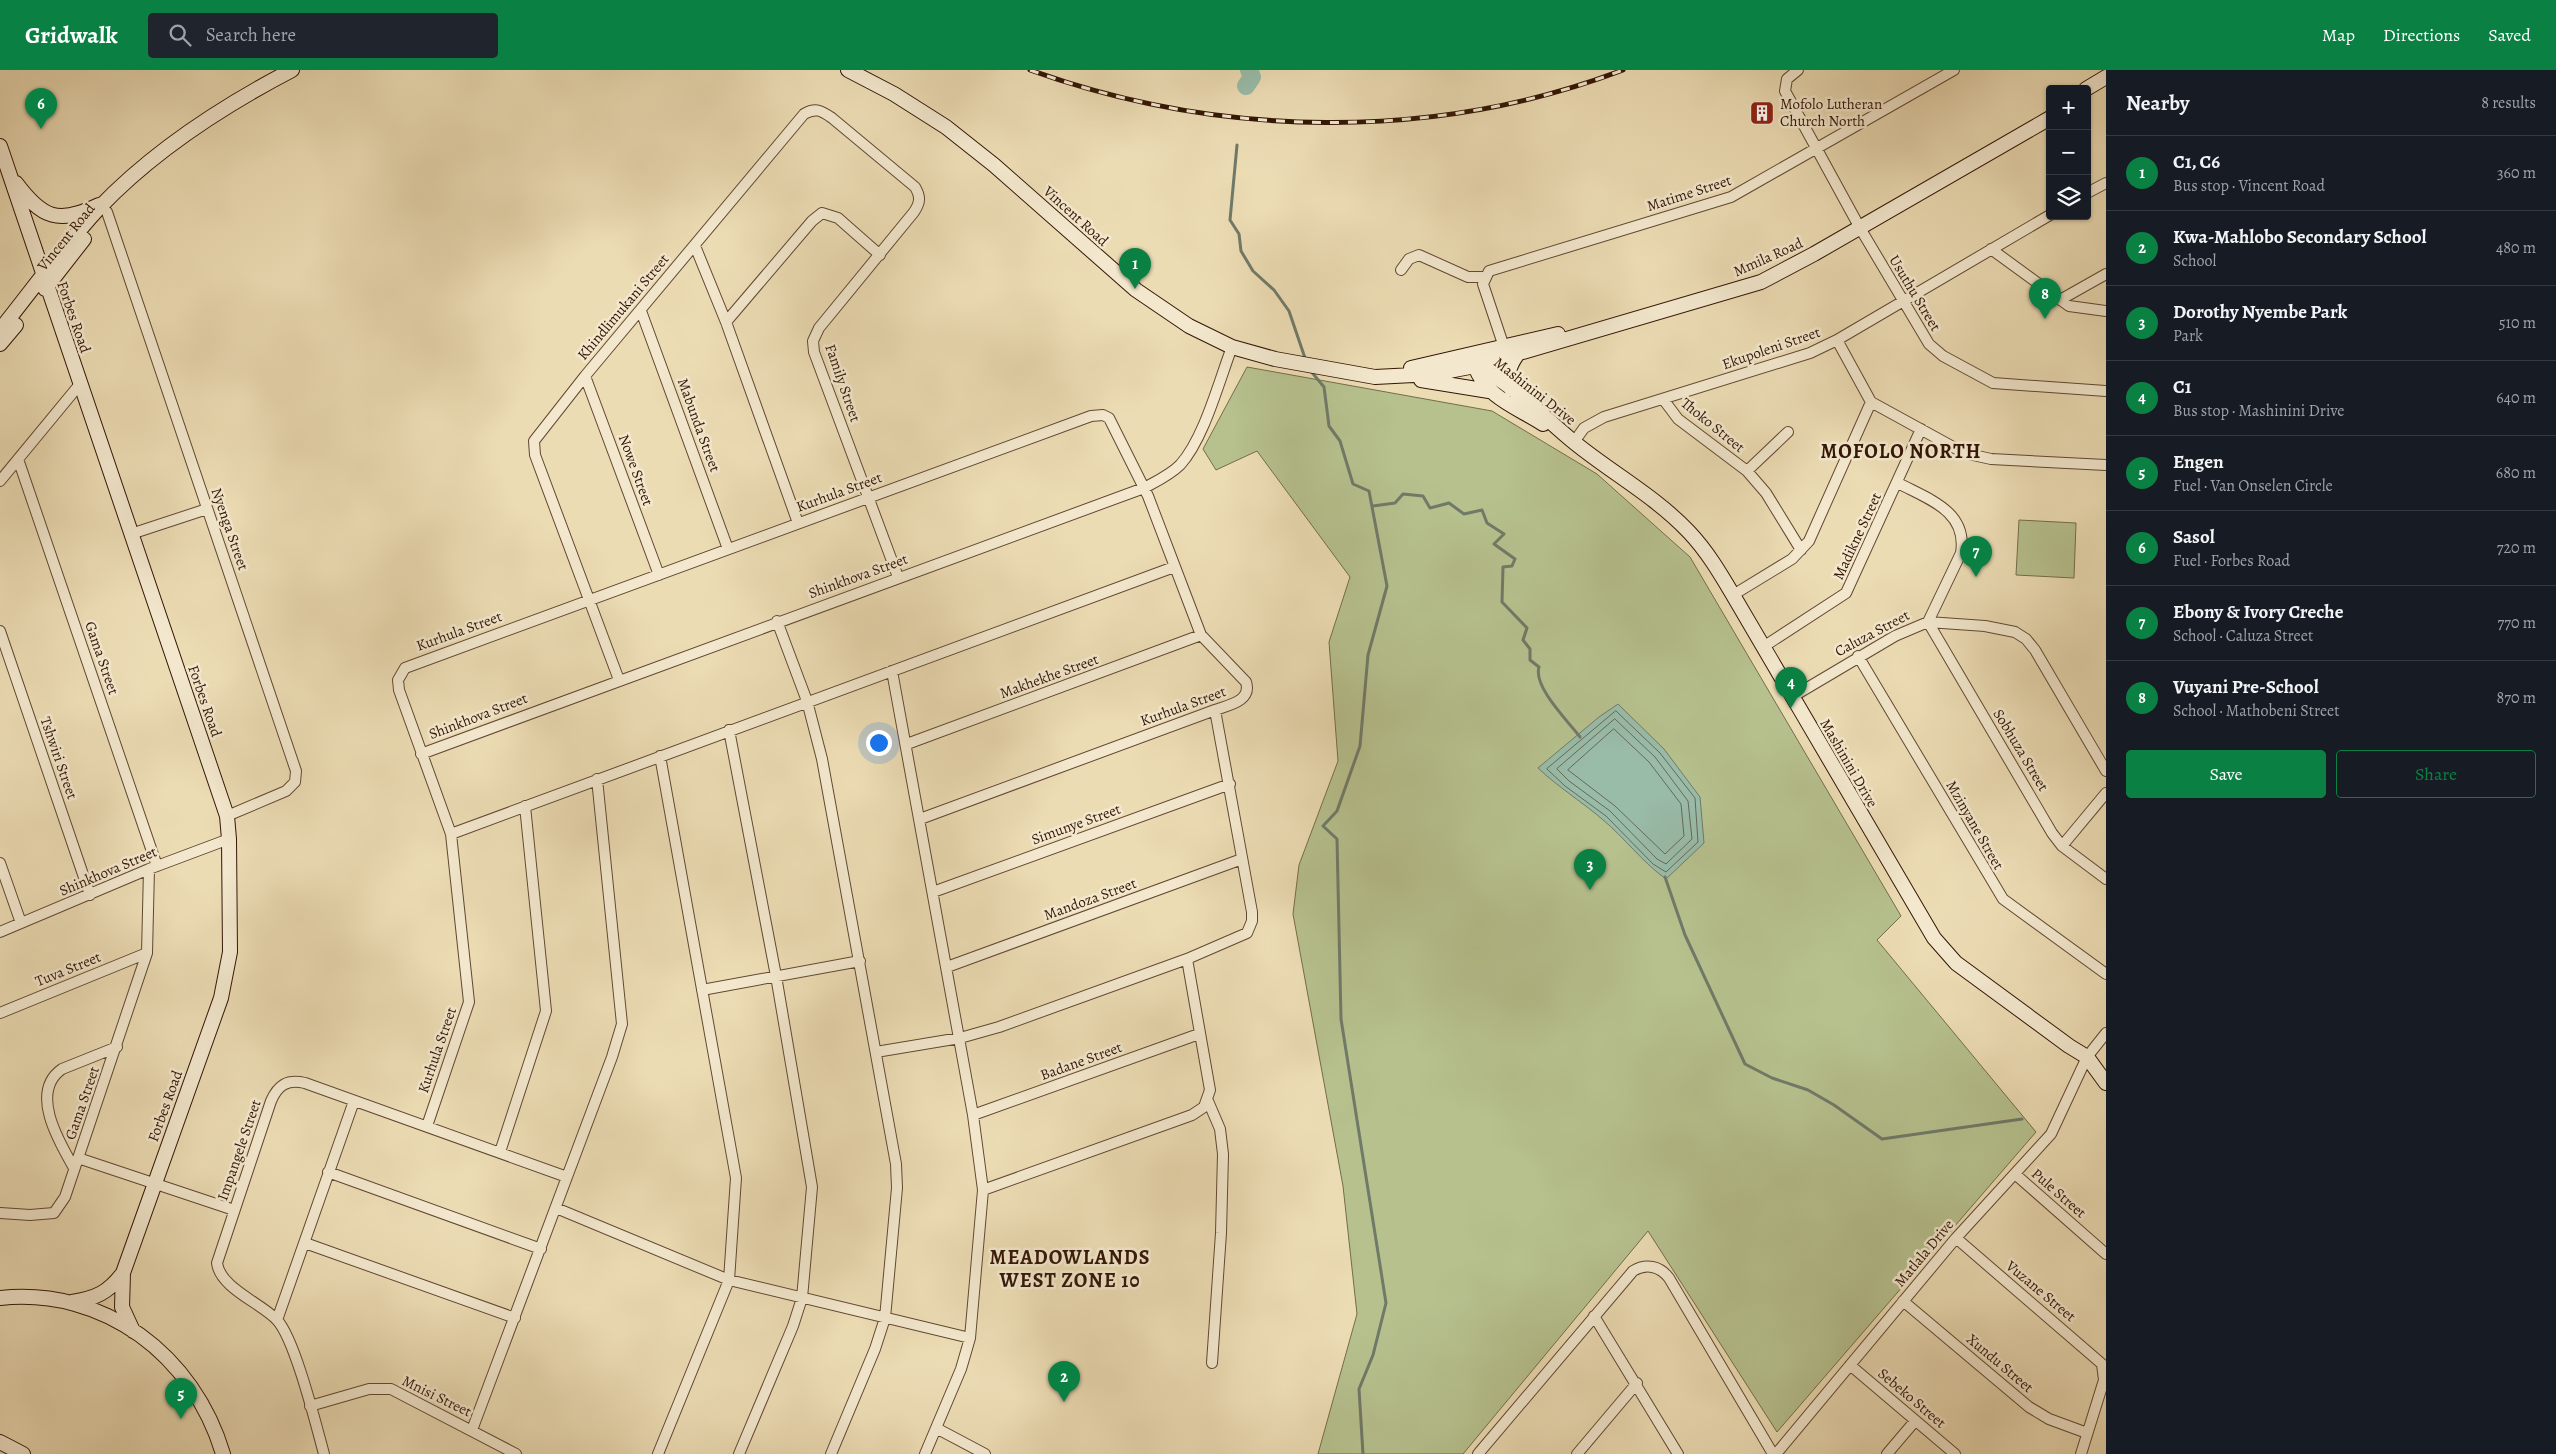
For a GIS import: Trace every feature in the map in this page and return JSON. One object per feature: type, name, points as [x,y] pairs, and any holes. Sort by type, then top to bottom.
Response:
[{"type":"street","name":"Vincent Road","points":[[0,344],[45,282],[135,172],[217,112],[292,70]]},
{"type":"street","name":"Vincent Road","points":[[848,70],[894,94],[953,132],[1136,290],[1189,326],[1232,347],[1276,360],[1375,377],[1400,377],[1475,366]]},
{"type":"street","name":"Usuthu Street","points":[[1798,70],[1787,79],[1785,91],[1815,150],[1929,344],[1943,356],[1984,380],[2004,385],[2106,391]]},
{"type":"street","name":"Matime Street","points":[[1484,277],[1489,271],[1496,268],[1731,196],[1954,70]]},
{"type":"street","points":[[2091,86],[2106,77]]},
{"type":"street","points":[[2091,94],[2106,85]]},
{"type":"street","name":"Khindlimukani Street","points":[[619,680],[534,447],[537,435],[804,114],[811,110],[823,111],[915,187],[919,196]]},
{"type":"street","name":"Mmila Road","points":[[1483,352],[1762,282],[2046,112]]},
{"type":"street","name":"Mmila Road","points":[[1858,225],[2046,120]]},
{"type":"street","name":"Forbes Road","points":[[0,146],[227,816],[229,839],[230,952],[226,983],[123,1273],[114,1286],[104,1294],[69,1302]]},
{"type":"street","points":[[8,172],[36,206],[50,215],[58,217],[76,215],[106,207]]},
{"type":"street","points":[[2091,192],[2106,183]]},
{"type":"street","name":"Family Street","points":[[898,577],[814,352],[814,341],[819,328],[914,212],[920,201],[919,196]]},
{"type":"street","name":"Nyenga Street","points":[[106,207],[296,778],[292,787],[286,791],[227,816]]},
{"type":"street","points":[[726,322],[812,221],[822,213],[838,218],[880,255]]},
{"type":"street","name":"Ekupoleni Street","points":[[1574,442],[1584,428],[1595,421],[1790,360],[1837,340],[2046,217]]},
{"type":"street","points":[[695,246],[726,322],[798,523]]},
{"type":"street","points":[[1991,249],[2060,300],[2076,309],[2106,311]]},
{"type":"street","points":[[1401,270],[1409,259],[1419,255],[1468,277],[1484,277],[1483,284],[1504,347]]},
{"type":"street","points":[[2060,300],[2106,274]]},
{"type":"street","name":"Vincent Road","points":[[0,330],[45,282]]},
{"type":"street","name":"Mmila Road","points":[[1475,366],[1517,355],[1701,297]]},
{"type":"street","name":"Mabunda Street","points":[[641,311],[728,549]]},
{"type":"street","points":[[1837,340],[1871,402],[1964,453],[1979,458],[2106,465]]},
{"type":"street","name":"Shinkhova Street","points":[[422,754],[777,621],[1144,488],[1173,471],[1192,449],[1232,347]]},
{"type":"street","name":"Vincent Road","points":[[1353,372],[1412,368],[1483,352]]},
{"type":"street","name":"Mashinini Drive","points":[[1483,352],[1475,366],[1480,380],[1488,391],[1574,442]]},
{"type":"street","points":[[1511,389],[1508,371],[1517,355]]},
{"type":"street","name":"Mashinini Drive","points":[[1412,368],[1462,364],[1475,366],[1511,389],[1574,442],[1660,506],[1688,531],[1714,564],[1733,595],[1934,938],[1956,963],[2069,1046],[2085,1061]]},
{"type":"street","name":"Nowe Street","points":[[585,376],[659,575]]},
{"type":"street","points":[[1400,377],[1488,391]]},
{"type":"street","points":[[0,481],[80,384]]},
{"type":"street","name":"Thoko Street","points":[[1663,399],[1678,419],[1748,471],[1766,493],[1801,550]]},
{"type":"street","points":[[1733,595],[1801,550],[1809,541],[1871,402]]},
{"type":"street","name":"Kurhula Street","points":[[427,1126],[469,1002],[451,834],[399,690],[398,680],[405,668],[868,497],[1097,415],[1109,418],[1113,422],[1132,468],[1144,488],[1201,635],[1246,682],[1247,686],[1242,700],[920,819]]},
{"type":"street","name":"Madikne Street","points":[[1763,647],[1846,593],[1922,429]]},
{"type":"street","name":"Thoko Street","points":[[1748,471],[1788,432]]},
{"type":"street","name":"Gama Street","points":[[0,1213],[30,1215],[54,1212],[65,1197],[148,953],[153,868],[18,459]]},
{"type":"street","points":[[1898,483],[1942,507],[1952,515],[1961,531],[1963,541],[1961,553],[1928,622]]},
{"type":"street","points":[[131,534],[207,509]]},
{"type":"street","points":[[451,834],[1174,567]]},
{"type":"street","points":[[777,621],[808,701],[822,759],[896,1164],[897,1188],[885,1318],[875,1349],[831,1454]]},
{"type":"street","name":"Caluza Street","points":[[1792,697],[1901,632],[1928,622],[1985,626],[2015,632],[2026,639],[2106,771]]},
{"type":"street","name":"Sobhuza Street","points":[[1928,622],[2062,846],[2106,879]]},
{"type":"street","name":"Tshwiri Street","points":[[0,631],[90,895]]},
{"type":"street","name":"Makhekhe Street","points":[[906,744],[1201,635]]},
{"type":"street","name":"Mzinyane Street","points":[[1858,656],[2003,899],[2106,974]]},
{"type":"street","points":[[892,671],[960,1038],[983,1190],[970,1338],[961,1369],[925,1454]]},
{"type":"street","points":[[876,1052],[960,1038],[999,1027],[1187,959],[1242,937],[1250,927],[1252,912],[1215,710]]},
{"type":"street","points":[[729,730],[776,976],[811,1176],[812,1196],[802,1298],[793,1326],[739,1454]]},
{"type":"street","points":[[658,1454],[729,1280],[736,1178],[660,756]]},
{"type":"street","points":[[472,1430],[612,1057],[622,1024],[597,779]]},
{"type":"street","name":"Simunye Street","points":[[933,892],[1230,784]]},
{"type":"street","points":[[2062,846],[2106,792]]},
{"type":"street","points":[[500,1152],[546,1011],[525,806]]},
{"type":"street","name":"Shinkhova Street","points":[[0,932],[153,868],[229,839]]},
{"type":"street","name":"Mandoza Street","points":[[947,967],[1242,859]]},
{"type":"street","points":[[0,863],[22,924]]},
{"type":"street","name":"Tuva Street","points":[[0,1013],[148,953]]},
{"type":"street","points":[[983,1190],[1200,1111],[1208,1101],[1210,1090],[1187,959]]},
{"type":"street","points":[[702,990],[860,961]]},
{"type":"street","name":"Matlala Drive","points":[[1774,1454],[1956,1238],[2051,1134],[2085,1061],[2106,1033]]},
{"type":"street","name":"Badane Street","points":[[973,1115],[1199,1034]]},
{"type":"street","name":"Gama Street","points":[[76,1163],[52,1122],[46,1098],[47,1088],[56,1073],[62,1069],[117,1047]]},
{"type":"street","points":[[2085,1061],[2106,1083]]},
{"type":"street","points":[[2085,1061],[2106,1095]]},
{"type":"street","name":"Impangele Street","points":[[276,1320],[231,1285],[217,1270],[217,1263],[271,1101],[280,1086],[287,1081],[299,1082],[567,1177]]},
{"type":"street","points":[[324,1454],[288,1337],[276,1320],[354,1101]]},
{"type":"street","points":[[1208,1101],[1220,1129],[1223,1154],[1221,1233],[1212,1363]]},
{"type":"street","points":[[76,1163],[154,1184],[234,1210]]},
{"type":"street","points":[[328,1172],[541,1249]]},
{"type":"street","name":"Pule Street","points":[[2015,1174],[2106,1254]]},
{"type":"street","points":[[556,1208],[729,1280],[970,1338]]},
{"type":"street","name":"Vuzane Street","points":[[1956,1238],[2102,1364],[2104,1380],[2081,1454]]},
{"type":"street","points":[[305,1243],[515,1318]]},
{"type":"street","points":[[1478,1454],[1633,1271],[1639,1267],[1649,1266],[1664,1271],[1774,1454]]},
{"type":"street","name":"Forbes Road","points":[[123,1273],[122,1306],[133,1331]]},
{"type":"street","points":[[0,1298],[31,1298],[69,1302],[100,1312],[133,1331],[168,1358],[190,1383],[212,1420],[223,1454]]},
{"type":"street","name":"Xundu Street","points":[[1903,1301],[2029,1407],[2050,1419],[2087,1433]]},
{"type":"street","points":[[1594,1316],[1637,1383],[1675,1452]]},
{"type":"street","name":"Sebeko Street","points":[[1850,1365],[1955,1454]]},
{"type":"street","points":[[1577,1454],[1637,1383]]},
{"type":"street","name":"Mnisi Street","points":[[310,1406],[381,1388],[404,1394],[516,1454]]},
{"type":"street","points":[[1887,1454],[1915,1421]]},
{"type":"street","points":[[936,1428],[985,1454]]},
{"type":"street","points":[[0,1442],[23,1454]]},
{"type":"shaded area","points":[[1247,367],[1492,411],[1597,474],[1690,557],[1901,916],[1877,940],[2036,1132],[1777,1432],[1648,1231],[1463,1454],[1318,1454],[1357,1314],[1343,1186],[1293,914],[1299,865],[1338,761],[1329,642],[1350,577],[1257,451],[1216,470],[1203,449]]},
{"type":"shaded area","points":[[2019,520],[2076,523],[2074,578],[2016,575]]},
{"type":"water","points":[[1618,704],[1664,749],[1700,797],[1704,843],[1666,879],[1602,819],[1538,768],[1599,717]]},
{"type":"waterway","points":[[1246,86],[1252,77],[1249,70]]},
{"type":"waterway","points":[[1237,145],[1230,220],[1239,234],[1241,251],[1253,271],[1274,290],[1289,311],[1306,361]]},
{"type":"waterway","points":[[1310,370],[1324,387],[1329,426],[1340,441],[1353,484],[1369,491],[1387,586],[1368,655],[1360,746],[1337,811],[1323,826],[1337,839],[1341,1019],[1386,1303],[1373,1355],[1359,1389],[1363,1454]]},
{"type":"waterway","points":[[1373,506],[1395,503],[1403,494],[1423,496],[1430,508],[1449,503],[1464,514],[1482,510],[1487,523],[1504,534],[1494,544],[1515,559],[1512,566],[1503,567],[1502,602],[1527,628],[1523,640],[1530,649],[1530,660],[1539,667],[1541,684],[1553,704],[1580,737]]},
{"type":"waterway","points":[[1665,877],[1685,935],[1745,1064],[1772,1078],[1808,1090],[1834,1105],[1882,1139],[2022,1119]]},
{"type":"railway","points":[[1030,70],[1102,92],[1176,109],[1251,119],[1326,122],[1402,120],[1477,110],[1551,93],[1623,70]]},
{"type":"place","name":"Mofolo Lutheran Church North","points":[[1762,113]]},
{"type":"place","name":"Sasol","points":[[41,129]]},
{"type":"place","name":"C1, C6","points":[[1135,289]]},
{"type":"place","name":"Vuyani Pre-School","points":[[2045,319]]},
{"type":"place","name":"Ebony & Ivory Creche","points":[[1976,577]]},
{"type":"place","name":"C1","points":[[1791,708]]},
{"type":"place","name":"Dorothy Nyembe Park","points":[[1590,890]]},
{"type":"place","name":"Kwa-Mahlobo Secondary School","points":[[1064,1402]]},
{"type":"place","name":"Engen","points":[[181,1419]]},
{"type":"district","name":"MOFOLO NORTH","points":[[1901,451]]},
{"type":"district","name":"MEADOWLANDS WEST ZONE 10","points":[[1070,1268]]}]
